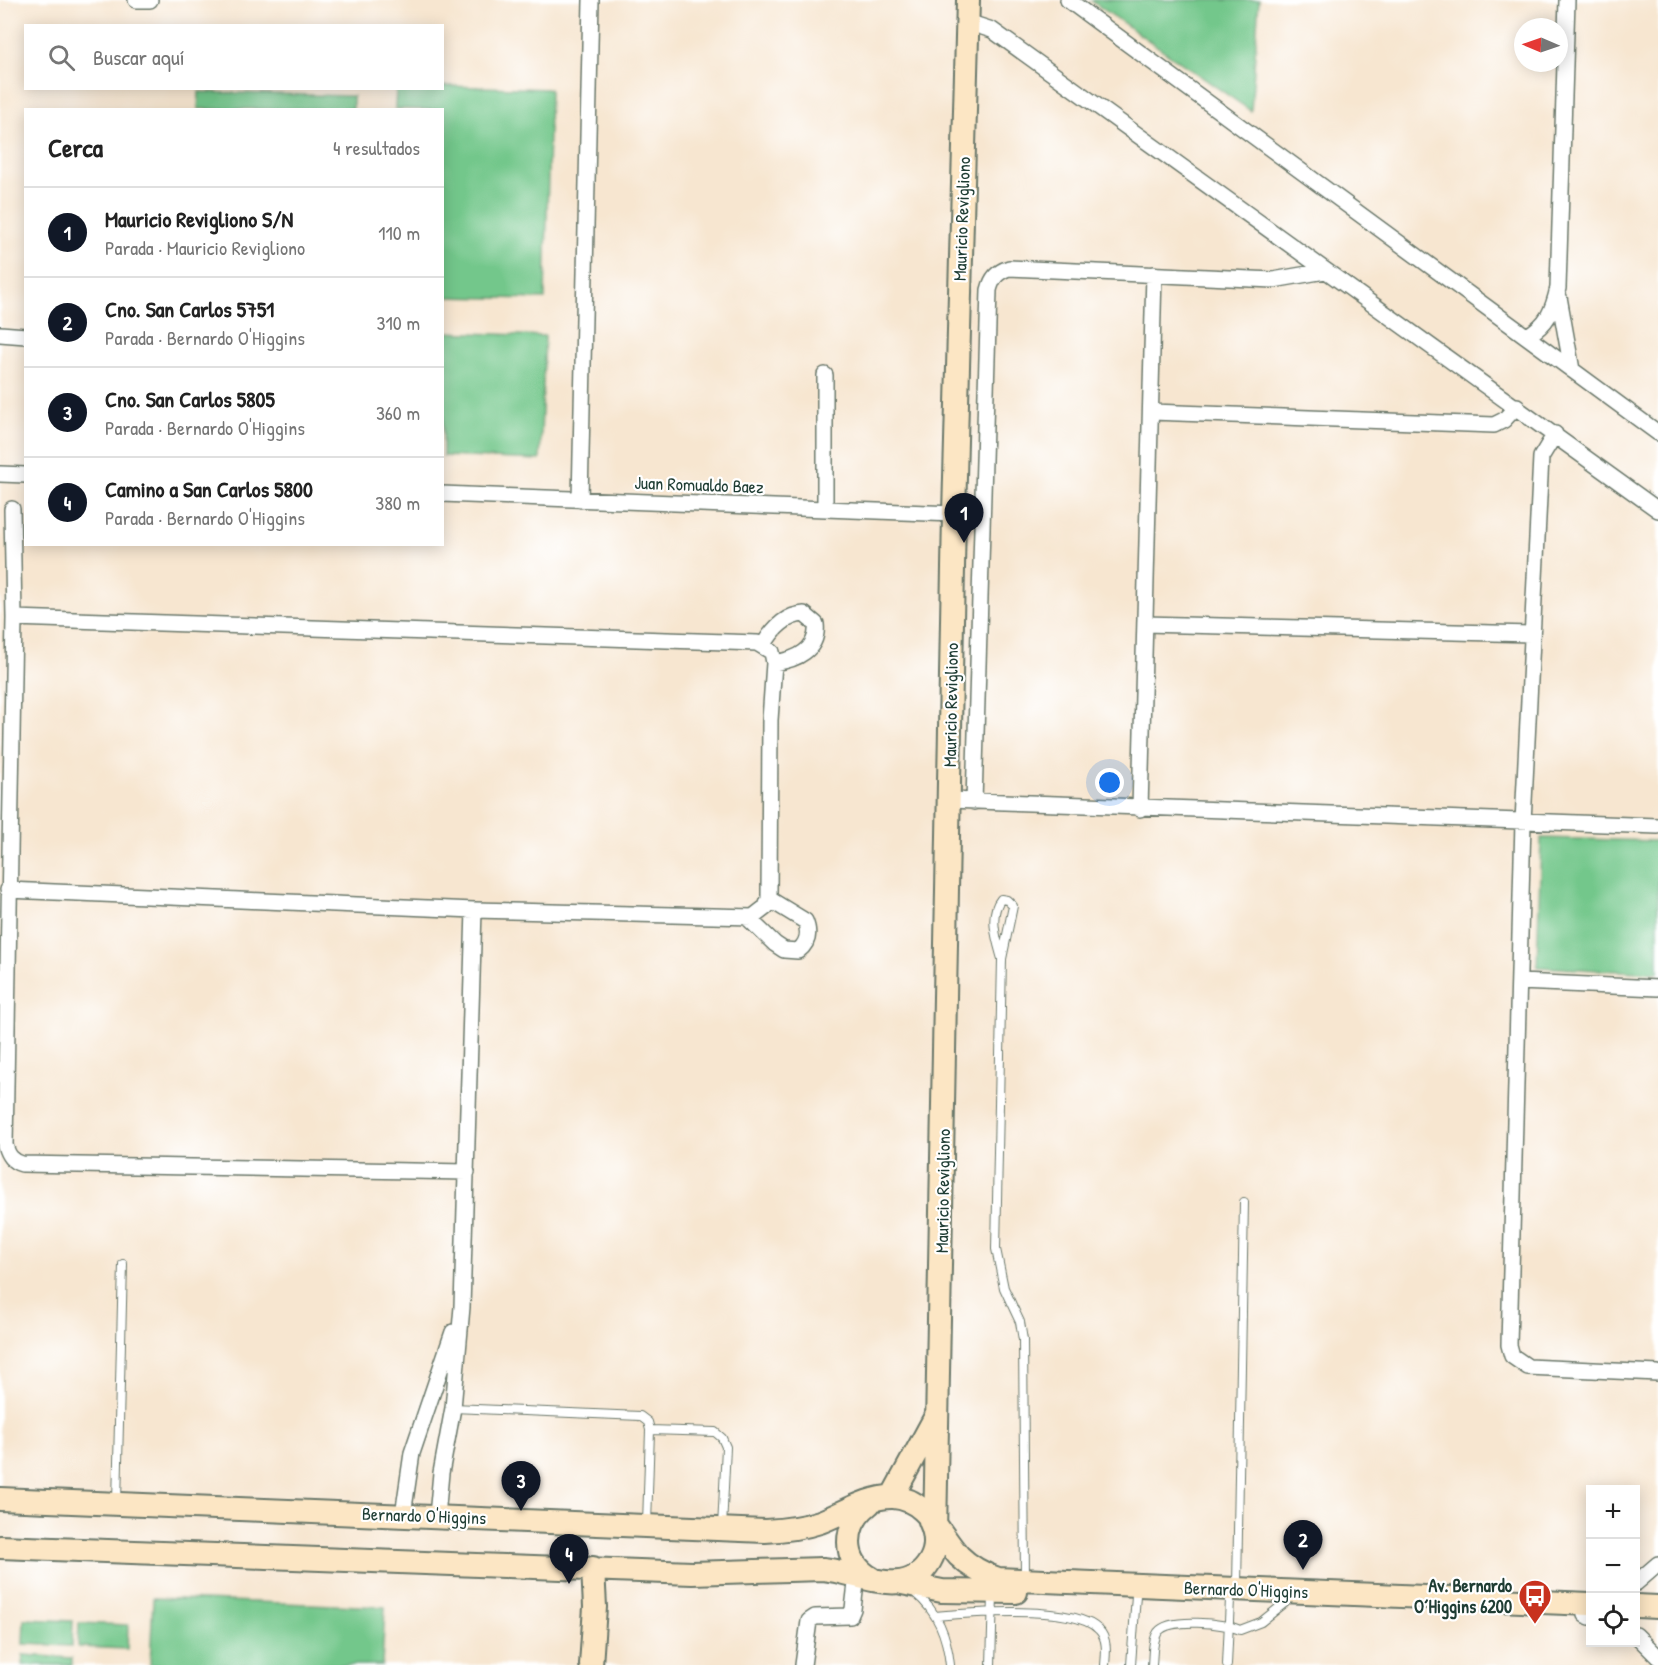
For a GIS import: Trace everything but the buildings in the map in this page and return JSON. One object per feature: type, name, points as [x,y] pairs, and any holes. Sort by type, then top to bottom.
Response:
[{"type":"main road","name":"Mauricio Revigliono","points":[[933,1527],[940,1410],[954,514],[967,11]]},
{"type":"main road","name":"Mauricio Revigliono","points":[[885,1498],[913,1463],[940,1410]]},
{"type":"main road","name":"Bernardo O'Higgins","points":[[0,1499],[765,1531],[805,1526],[885,1498],[912,1502],[959,1556],[978,1571],[998,1579],[1233,1595],[1586,1609]]},
{"type":"main road","points":[[865,1577],[857,1567],[849,1548],[854,1518],[869,1504],[885,1498]]},
{"type":"main road","points":[[902,1583],[919,1575],[930,1560],[933,1527]]},
{"type":"main road","name":"Bernardo O'Higgins","points":[[0,1547],[720,1573],[823,1569],[892,1584],[902,1583],[993,1601],[1136,1595],[1233,1595],[1286,1602],[1586,1609]]},
{"type":"main road","points":[[591,1665],[595,1607],[593,1568]]},
{"type":"main road","points":[[1640,1606],[1658,1607]]},
{"type":"main road","points":[[1640,1617],[1658,1617]]},
{"type":"street","points":[[135,0],[150,0]]},
{"type":"street","points":[[580,500],[591,0]]},
{"type":"street","points":[[1068,0],[1658,433]]},
{"type":"street","points":[[1567,0],[1558,288],[1565,342],[1572,370]]},
{"type":"street","points":[[967,11],[1658,510]]},
{"type":"street","points":[[974,802],[989,290],[992,279],[1001,271],[1009,268],[1273,280],[1325,271]]},
{"type":"street","points":[[1140,809],[1154,274]]},
{"type":"street","points":[[1527,336],[1544,325],[1553,310],[1558,288]]},
{"type":"street","points":[[0,334],[24,336]]},
{"type":"street","points":[[825,375],[825,509]]},
{"type":"street","points":[[1152,412],[1494,425],[1504,420],[1516,406]]},
{"type":"street","points":[[1555,434],[1541,457],[1531,634],[1523,822],[1509,1346],[1512,1356],[1528,1367],[1658,1373]]},
{"type":"street","points":[[0,474],[24,475]]},
{"type":"street","name":"Juan Romualdo Baez","points":[[444,494],[954,514]]},
{"type":"street","points":[[12,509],[14,618],[4,1145],[14,1161],[34,1164],[466,1172]]},
{"type":"street","points":[[763,646],[771,633],[797,614],[804,614],[816,624],[814,640],[809,649],[788,661],[774,663]]},
{"type":"street","points":[[8,891],[474,910],[747,917],[761,913],[769,899],[770,720],[774,663],[772,652],[763,646],[745,642],[14,618]]},
{"type":"street","points":[[1145,624],[1531,634]]},
{"type":"street","points":[[949,800],[1140,809],[1658,826]]},
{"type":"street","points":[[747,917],[784,950],[798,951],[804,947],[808,939],[805,921],[769,899]]},
{"type":"street","points":[[437,1516],[441,1473],[453,1408],[462,1307],[474,910]]},
{"type":"street","points":[[1519,982],[1658,988]]},
{"type":"street","points":[[404,1515],[412,1452],[462,1307]]},
{"type":"street","points":[[1640,1579],[1658,1564]]},
{"type":"street","points":[[803,1665],[809,1621],[815,1617],[850,1616],[865,1577]]},
{"type":"street","points":[[1640,1640],[1658,1657]]},
{"type":"lane","points":[[1002,959],[996,938],[995,922],[995,906],[1001,899],[1008,900],[1013,906],[1002,959],[996,1249],[1004,1288],[1020,1322],[1023,1340],[1025,1581]]},
{"type":"lane","points":[[1227,1665],[1233,1595],[1244,1202]]},
{"type":"lane","points":[[117,1504],[123,1264]]},
{"type":"lane","points":[[453,1408],[640,1416],[648,1422],[650,1430],[647,1526]]},
{"type":"lane","points":[[650,1430],[715,1432],[722,1438],[726,1447],[722,1529]]},
{"type":"lane","points":[[902,1583],[924,1601],[935,1616],[947,1640],[950,1665]]},
{"type":"lane","points":[[1131,1665],[1136,1595]]},
{"type":"lane","points":[[935,1616],[993,1601],[1068,1616],[1092,1623],[1101,1631],[1106,1646],[1105,1665]]},
{"type":"lane","points":[[991,1665],[993,1601]]},
{"type":"lane","points":[[1152,1665],[1153,1646],[1158,1632],[1167,1625],[1229,1625],[1240,1630],[1251,1627],[1286,1602]]},
{"type":"green space","points":[[1090,0],[1259,0],[1251,111]]},
{"type":"green space","points":[[444,86],[550,89],[545,299],[444,297],[444,108],[395,108],[396,90],[444,90]]},
{"type":"green space","points":[[199,92],[353,96],[353,108],[198,108]]},
{"type":"green space","points":[[444,332],[545,336],[540,460],[444,456]]},
{"type":"green space","points":[[1541,838],[1658,841],[1658,973],[1537,967]]},
{"type":"green space","points":[[153,1598],[385,1607],[382,1665],[150,1665]]},
{"type":"green space","points":[[24,1619],[73,1621],[72,1646],[23,1644]]},
{"type":"green space","points":[[79,1623],[128,1625],[127,1649],[78,1647]]},
{"type":"green space","points":[[23,1655],[72,1658],[72,1665],[22,1665]]},
{"type":"place","name":"Mauricio Revigliono S/N","points":[[964,543]]},
{"type":"place","name":"Cno. San Carlos 5805","points":[[521,1511]]},
{"type":"place","name":"Cno. San Carlos 5751","points":[[1303,1570]]},
{"type":"place","name":"Camino a San Carlos 5800","points":[[569,1584]]},
{"type":"place","name":"Av. Bernardo O´Higgins 6200","points":[[1535,1625]]}]
